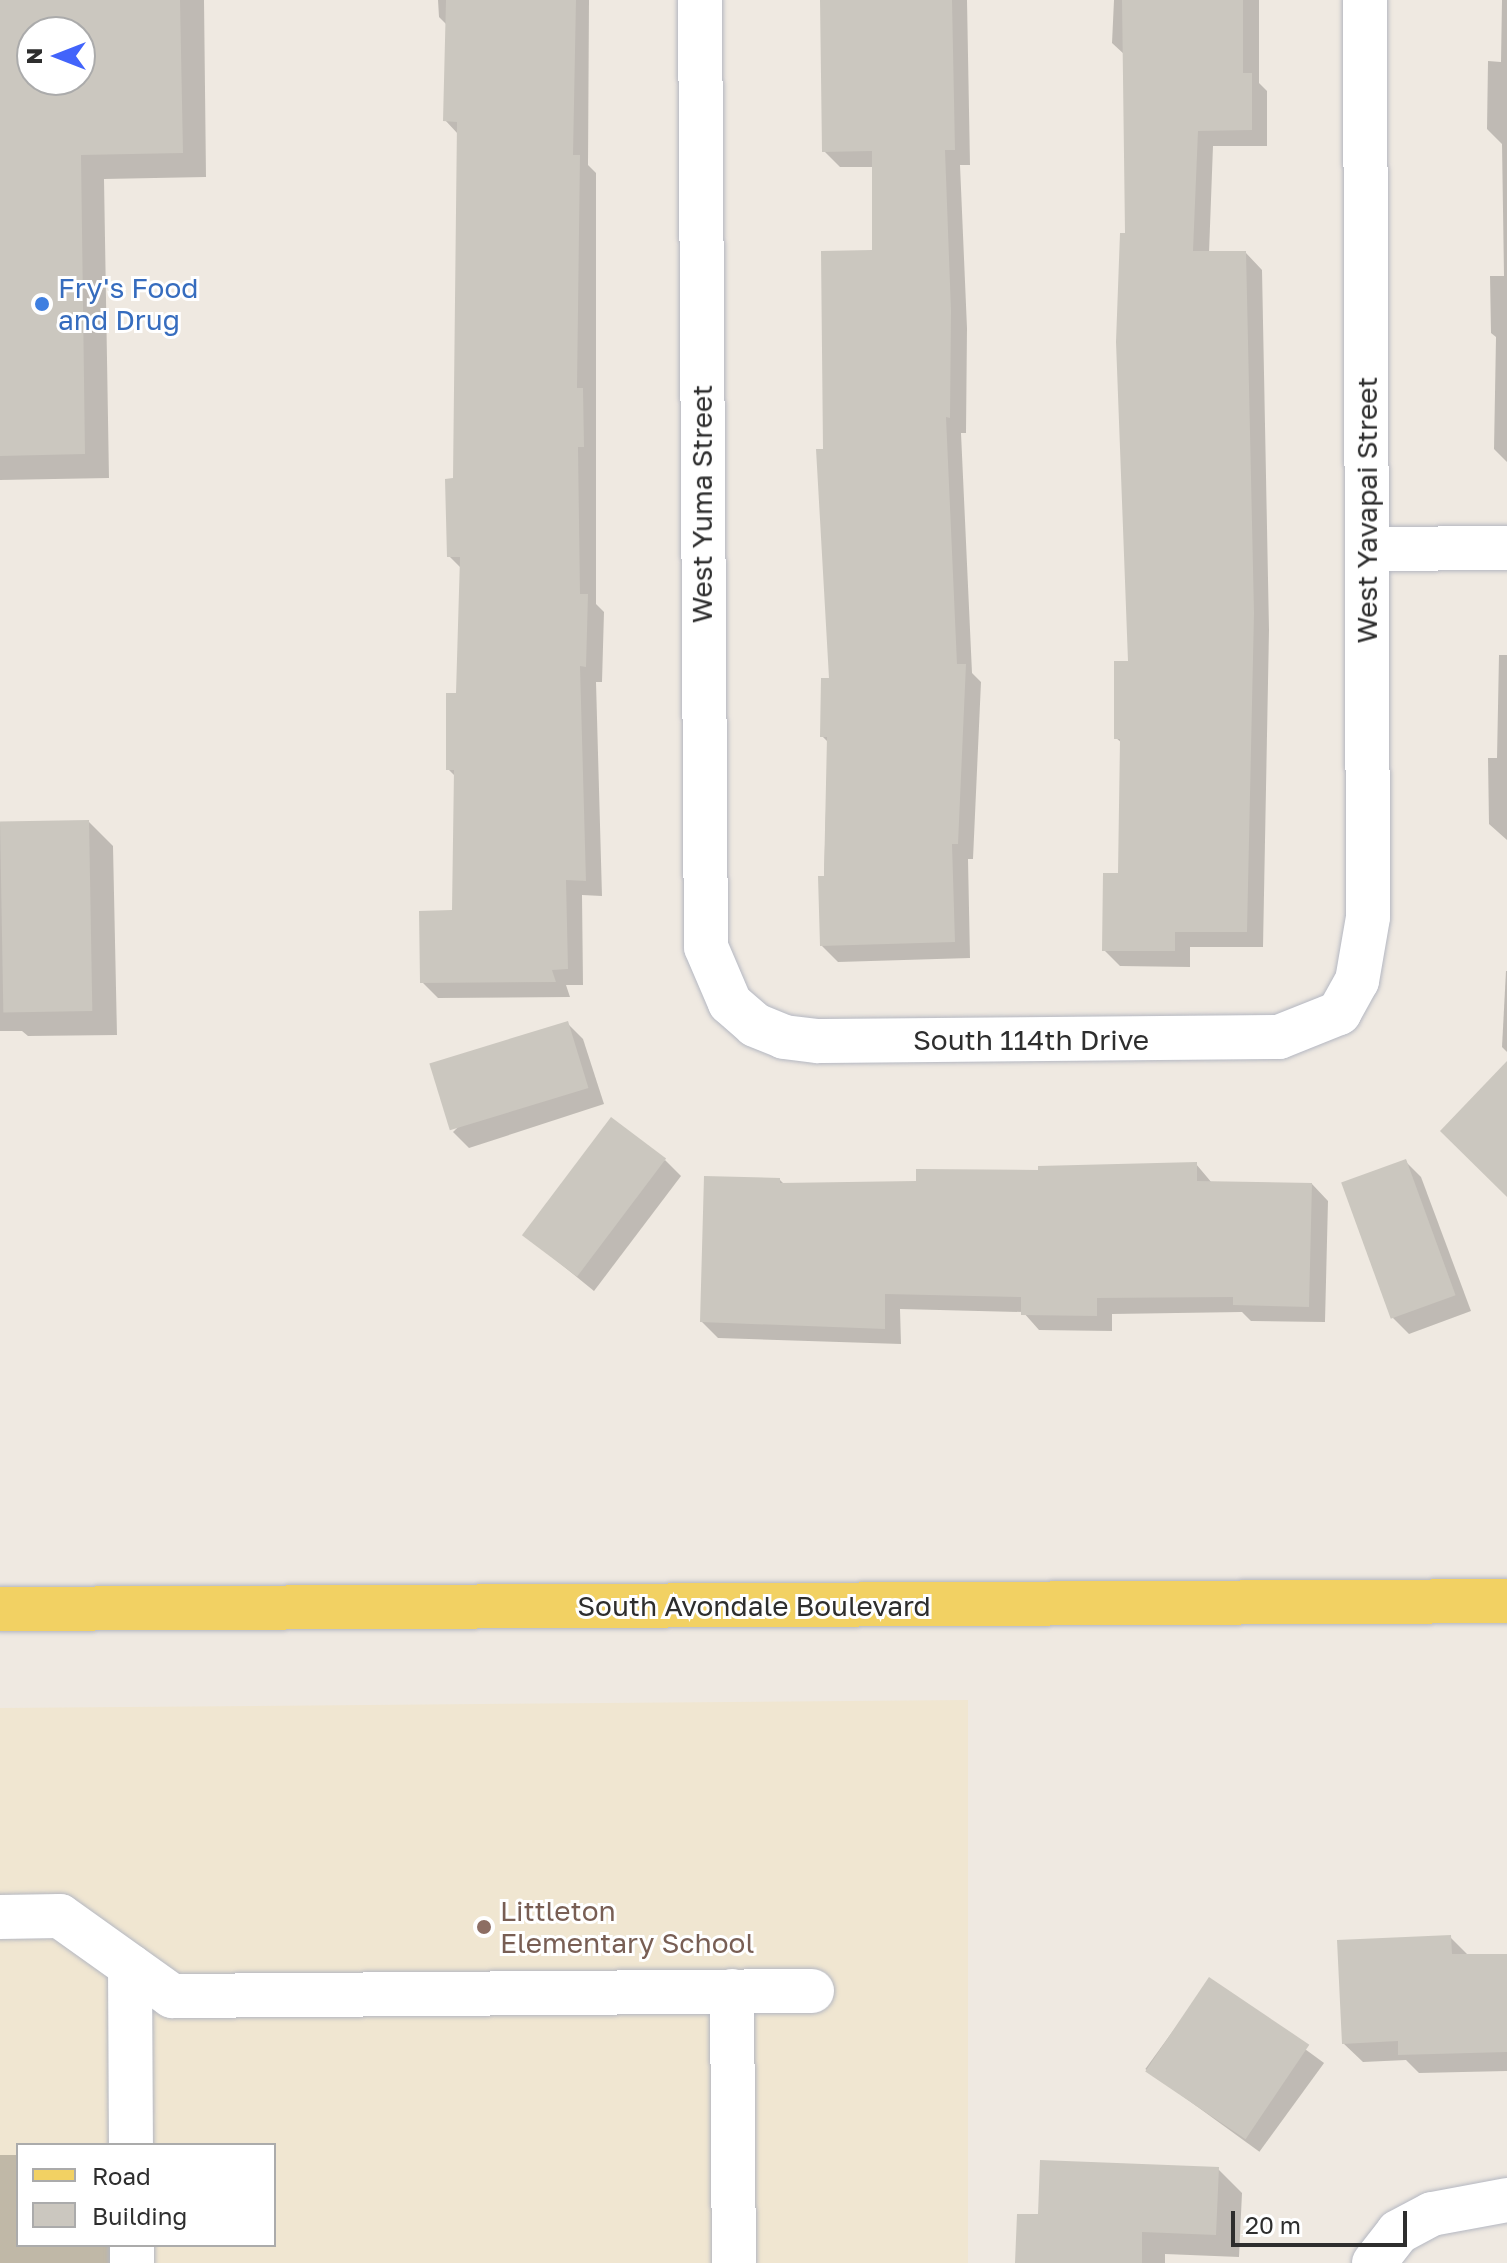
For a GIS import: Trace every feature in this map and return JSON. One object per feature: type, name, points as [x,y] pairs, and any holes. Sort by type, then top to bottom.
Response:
[{"type":"main road","name":"South Avondale Boulevard","points":[[0,1609],[1507,1601]]},
{"type":"street","name":"West Yuma Street","points":[[700,0],[703,915],[706,947],[730,1003]]},
{"type":"street","name":"West Yavapai Street","points":[[1339,1013],[1357,981],[1368,917],[1365,0]]},
{"type":"street","points":[[1368,549],[1507,548]]},
{"type":"street","name":"South 114th Drive","points":[[730,1003],[755,1025],[784,1037],[818,1041],[1247,1039],[1309,1029],[1339,1013]]},
{"type":"street","points":[[0,1917],[60,1916],[172,1996],[812,1991]]},
{"type":"street","points":[[130,1966],[131,2143]]},
{"type":"street","points":[[732,1991],[734,2263]]},
{"type":"street","points":[[1386,2248],[1432,2214],[1507,2200]]},
{"type":"shaded area","name":"Littleton Elementary School","points":[[968,1700],[968,2263],[0,2263],[0,1708]]},
{"type":"building","name":"Fry's Food and Drug","points":[[0,0],[180,0],[183,153],[81,155],[85,454],[0,456]]},
{"type":"building","points":[[446,0],[576,0],[573,155],[580,155],[577,388],[583,388],[584,447],[578,447],[580,594],[588,594],[586,667],[580,666],[586,881],[566,880],[568,969],[552,970],[556,982],[420,983],[419,911],[452,910],[454,770],[446,770],[446,693],[456,693],[460,557],[447,557],[445,479],[453,478],[457,122],[443,121]]},
{"type":"building","points":[[820,0],[952,0],[955,150],[945,150],[951,311],[950,418],[946,417],[957,664],[966,664],[958,844],[952,844],[955,942],[820,946],[818,876],[824,876],[827,737],[820,737],[821,678],[829,678],[816,449],[823,449],[821,251],[872,250],[872,151],[822,152]]},
{"type":"building","points":[[1122,0],[1243,0],[1243,73],[1252,73],[1252,130],[1198,131],[1193,251],[1246,251],[1254,613],[1247,932],[1175,932],[1175,951],[1102,951],[1103,873],[1118,873],[1120,739],[1114,739],[1114,661],[1128,661],[1116,342],[1120,233],[1125,233]]},
{"type":"building","points":[[89,820],[92,1011],[3,1013],[0,822]]},
{"type":"building","points":[[568,1021],[588,1088],[450,1130],[429,1063]]},
{"type":"building","points":[[1507,1061],[1507,1197],[1440,1131]]},
{"type":"building","points":[[611,1117],[666,1159],[577,1277],[522,1235]]},
{"type":"building","points":[[1406,1159],[1456,1295],[1391,1319],[1341,1183]]},
{"type":"building","points":[[1197,1162],[1197,1181],[1312,1183],[1309,1307],[1233,1305],[1233,1297],[1097,1298],[1097,1316],[1021,1315],[1021,1297],[885,1294],[885,1329],[700,1322],[704,1176],[780,1178],[780,1183],[916,1181],[916,1169],[1038,1170],[1038,1166]]},
{"type":"building","points":[[1451,1935],[1452,1954],[1507,1954],[1507,2052],[1398,2055],[1398,2041],[1342,2044],[1337,1940]]},
{"type":"building","points":[[1209,1977],[1309,2045],[1246,2139],[1145,2072]]},
{"type":"building","points":[[1040,2160],[1219,2167],[1216,2235],[1142,2232],[1142,2263],[1015,2263],[1017,2214],[1038,2214]]},
{"type":"place","name":"Fry's Food and Drug","points":[[42,304]]},
{"type":"place","name":"Littleton Elementary School","points":[[484,1927]]}]
